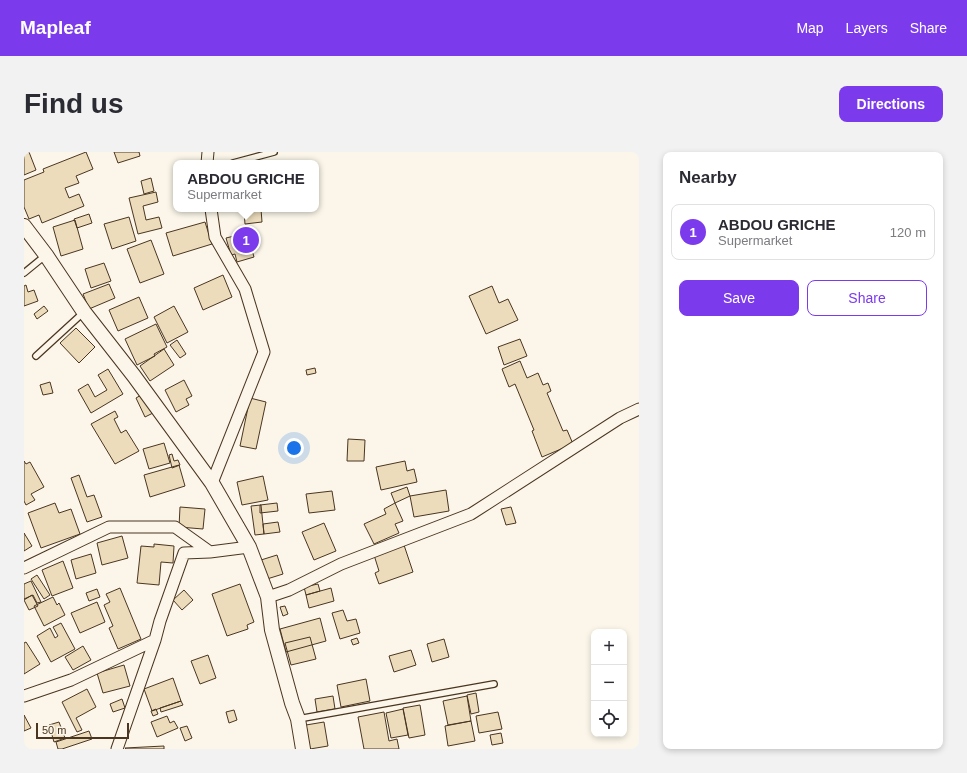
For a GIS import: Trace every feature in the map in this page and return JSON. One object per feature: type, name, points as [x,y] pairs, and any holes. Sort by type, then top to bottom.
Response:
[{"type":"street","points":[[211,212],[215,237],[245,289],[264,352],[212,483]]},
{"type":"street","points":[[24,226],[46,255],[84,312],[134,376],[212,483],[249,546],[268,597],[272,630],[292,703],[298,719],[303,749]]},
{"type":"street","points":[[268,597],[289,590],[341,564],[471,514],[620,418],[639,409]]},
{"type":"street","points":[[24,568],[109,527],[175,527],[210,552]]},
{"type":"street","points":[[117,749],[184,553],[210,552],[249,546]]},
{"type":"street","points":[[24,696],[70,680],[155,640]]},
{"type":"lane","points":[[244,160],[274,152]]},
{"type":"lane","points":[[24,273],[46,255]]},
{"type":"lane","points":[[36,356],[84,312]]},
{"type":"lane","points":[[298,719],[494,684]]},
{"type":"building","points":[[29,152],[36,170],[24,175],[24,153]]},
{"type":"building","points":[[86,152],[93,169],[76,176],[79,183],[65,188],[69,198],[79,194],[84,206],[42,223],[39,215],[29,219],[24,207],[24,180],[44,172],[43,169]]},
{"type":"building","points":[[114,152],[139,152],[140,156],[118,163]]},
{"type":"building","points":[[151,178],[154,191],[144,194],[141,181]]},
{"type":"building","points":[[156,192],[158,202],[143,206],[146,220],[159,217],[162,228],[138,234],[129,198]]},
{"type":"building","points":[[244,212],[261,212],[262,222],[245,224]]},
{"type":"building","points":[[89,214],[92,223],[77,228],[74,219]]},
{"type":"building","points":[[129,217],[136,241],[112,249],[104,224]]},
{"type":"building","points":[[75,220],[83,249],[61,256],[53,227]]},
{"type":"building","points":[[205,222],[212,244],[173,256],[166,233]]},
{"type":"building","points":[[247,233],[254,257],[237,262],[235,254],[231,255],[226,238]]},
{"type":"building","points":[[151,240],[164,274],[140,283],[127,249]]},
{"type":"building","points":[[104,263],[111,281],[91,288],[85,269]]},
{"type":"building","points":[[223,275],[232,297],[203,310],[194,288]]},
{"type":"building","points":[[109,284],[115,298],[89,309],[83,294]]},
{"type":"building","points":[[26,285],[28,292],[34,290],[38,301],[24,306],[24,286]]},
{"type":"building","points":[[492,286],[499,303],[508,299],[518,320],[486,334],[469,296]]},
{"type":"building","points":[[139,297],[148,318],[118,331],[109,310]]},
{"type":"building","points":[[44,306],[48,311],[37,319],[34,314]]},
{"type":"building","points":[[174,306],[188,332],[167,343],[154,317]]},
{"type":"building","points":[[156,324],[167,347],[154,354],[155,356],[137,365],[125,339]]},
{"type":"building","points":[[76,328],[95,347],[79,363],[60,343]]},
{"type":"building","points":[[520,339],[527,356],[504,365],[498,347]]},
{"type":"building","points":[[177,340],[186,354],[180,358],[170,345]]},
{"type":"building","points":[[164,349],[174,365],[150,381],[140,366]]},
{"type":"building","points":[[520,361],[527,378],[538,373],[543,385],[548,383],[551,391],[547,393],[563,431],[567,430],[573,444],[542,457],[532,431],[534,430],[515,384],[509,387],[502,369]]},
{"type":"building","points":[[315,368],[316,373],[307,375],[306,370]]},
{"type":"building","points":[[108,369],[123,394],[91,413],[78,390],[88,384],[95,397],[107,390],[98,375]]},
{"type":"building","points":[[184,380],[192,396],[186,399],[189,405],[176,412],[165,390]]},
{"type":"building","points":[[50,382],[53,393],[43,395],[40,385]]},
{"type":"building","points":[[143,394],[153,413],[145,417],[136,398]]},
{"type":"building","points":[[250,398],[266,402],[256,449],[240,446]]},
{"type":"building","points":[[115,411],[118,417],[114,419],[121,433],[126,430],[139,451],[115,464],[91,424]]},
{"type":"building","points":[[348,439],[365,440],[364,461],[347,461]]},
{"type":"building","points":[[164,443],[170,463],[149,469],[143,449]]},
{"type":"building","points":[[172,454],[174,461],[178,460],[180,465],[172,468],[169,455]]},
{"type":"building","points":[[24,461],[26,464],[30,462],[44,487],[31,494],[35,500],[26,505],[24,501]]},
{"type":"building","points":[[405,461],[407,471],[414,469],[417,482],[381,490],[376,467]]},
{"type":"building","points":[[179,465],[185,486],[150,497],[144,475]]},
{"type":"building","points":[[79,475],[87,497],[94,495],[102,517],[87,522],[71,478]]},
{"type":"building","points":[[263,476],[268,500],[242,505],[237,482]]},
{"type":"building","points":[[407,487],[410,496],[395,503],[391,493]]},
{"type":"building","points":[[446,490],[449,511],[414,517],[410,496]]},
{"type":"building","points":[[332,491],[335,510],[309,513],[306,494]]},
{"type":"building","points":[[55,503],[59,513],[71,509],[80,534],[41,548],[28,513]]},
{"type":"building","points":[[277,503],[278,511],[260,513],[260,505]]},
{"type":"building","points":[[395,503],[403,521],[395,524],[399,533],[374,544],[364,524],[386,514],[384,509]]},
{"type":"building","points":[[261,505],[264,534],[255,535],[251,506]]},
{"type":"building","points":[[180,507],[205,509],[203,529],[179,527]]},
{"type":"building","points":[[511,507],[516,523],[506,525],[501,509]]},
{"type":"building","points":[[278,522],[280,532],[264,534],[263,524]]},
{"type":"building","points":[[324,523],[336,551],[314,560],[302,532]]},
{"type":"building","points":[[24,533],[32,546],[24,551]]},
{"type":"building","points":[[122,536],[128,558],[102,565],[97,543]]},
{"type":"building","points":[[154,544],[174,546],[173,563],[161,562],[159,585],[137,583],[141,546],[154,547]]},
{"type":"building","points":[[404,545],[413,572],[379,584],[375,573],[379,571],[374,555]]},
{"type":"building","points":[[91,554],[96,573],[76,579],[71,560]]},
{"type":"building","points":[[277,555],[283,574],[267,579],[261,560]]},
{"type":"building","points":[[63,561],[73,588],[52,596],[42,570]]},
{"type":"building","points":[[37,575],[50,595],[44,599],[31,579]]},
{"type":"building","points":[[31,581],[41,602],[37,603],[33,595],[24,599],[24,584]]},
{"type":"building","points":[[240,584],[254,622],[247,625],[248,629],[227,636],[212,594]]},
{"type":"building","points":[[318,584],[320,591],[306,595],[304,587]]},
{"type":"building","points":[[120,588],[141,639],[118,649],[109,628],[113,626],[104,605],[110,602],[106,594]]},
{"type":"building","points":[[331,588],[334,601],[309,608],[306,595]]},
{"type":"building","points":[[97,589],[100,597],[89,601],[86,593]]},
{"type":"building","points":[[184,590],[193,600],[182,610],[173,600]]},
{"type":"building","points":[[32,595],[38,606],[29,610],[24,600]]},
{"type":"building","points":[[53,597],[57,605],[59,603],[65,615],[44,626],[34,606]]},
{"type":"building","points":[[97,602],[105,622],[80,633],[71,613]]},
{"type":"building","points":[[285,606],[288,614],[283,616],[280,607]]},
{"type":"building","points":[[343,610],[347,621],[356,619],[360,633],[340,639],[332,613]]},
{"type":"building","points":[[320,618],[326,641],[286,652],[280,629]]},
{"type":"building","points":[[61,623],[75,649],[51,662],[37,636],[50,628],[55,638],[58,636],[53,627]]},
{"type":"building","points":[[310,637],[316,659],[291,665],[285,643]]},
{"type":"building","points":[[357,638],[359,643],[353,645],[351,640]]},
{"type":"building","points":[[444,639],[449,657],[432,662],[427,644]]},
{"type":"building","points":[[26,642],[40,664],[24,674],[24,643]]},
{"type":"building","points":[[83,646],[91,660],[73,670],[65,657]]},
{"type":"building","points":[[411,650],[416,665],[394,672],[389,656]]},
{"type":"building","points":[[208,655],[216,678],[200,684],[191,661]]},
{"type":"building","points":[[124,665],[130,686],[103,693],[97,673]]},
{"type":"building","points":[[173,678],[181,701],[152,711],[144,689]]},
{"type":"building","points":[[366,679],[370,701],[341,707],[337,685]]},
{"type":"building","points":[[87,689],[96,707],[76,718],[82,730],[77,732],[62,702]]},
{"type":"building","points":[[476,693],[479,712],[471,714],[467,695]]},
{"type":"building","points":[[333,696],[335,709],[317,712],[315,699]]},
{"type":"building","points":[[467,696],[471,721],[448,725],[443,701]]},
{"type":"building","points":[[122,699],[125,708],[113,712],[110,704]]},
{"type":"building","points":[[181,701],[183,705],[161,712],[160,708]]},
{"type":"building","points":[[420,705],[425,735],[409,738],[403,708]]},
{"type":"building","points":[[156,709],[158,714],[153,716],[151,711]]},
{"type":"building","points":[[403,709],[408,735],[391,738],[386,713]]},
{"type":"building","points":[[234,710],[237,720],[229,723],[226,712]]},
{"type":"building","points":[[384,712],[389,741],[397,739],[399,749],[364,749],[358,717]]},
{"type":"building","points":[[498,712],[502,729],[479,733],[476,716]]},
{"type":"building","points":[[24,715],[31,728],[24,731]]},
{"type":"building","points":[[167,716],[170,723],[174,721],[178,728],[157,737],[151,722]]},
{"type":"building","points":[[471,721],[475,741],[448,746],[445,726]]},
{"type":"building","points":[[59,722],[65,738],[54,742],[49,725]]},
{"type":"building","points":[[324,722],[328,746],[310,749],[306,725]]},
{"type":"building","points":[[187,726],[192,738],[185,741],[180,728]]},
{"type":"building","points":[[89,731],[92,739],[58,749],[56,742]]},
{"type":"building","points":[[501,733],[503,743],[492,745],[490,735]]},
{"type":"building","points":[[164,746],[164,749],[125,748]]},
{"type":"place","name":"ABDOU GRICHE","points":[[246,240]]}]
